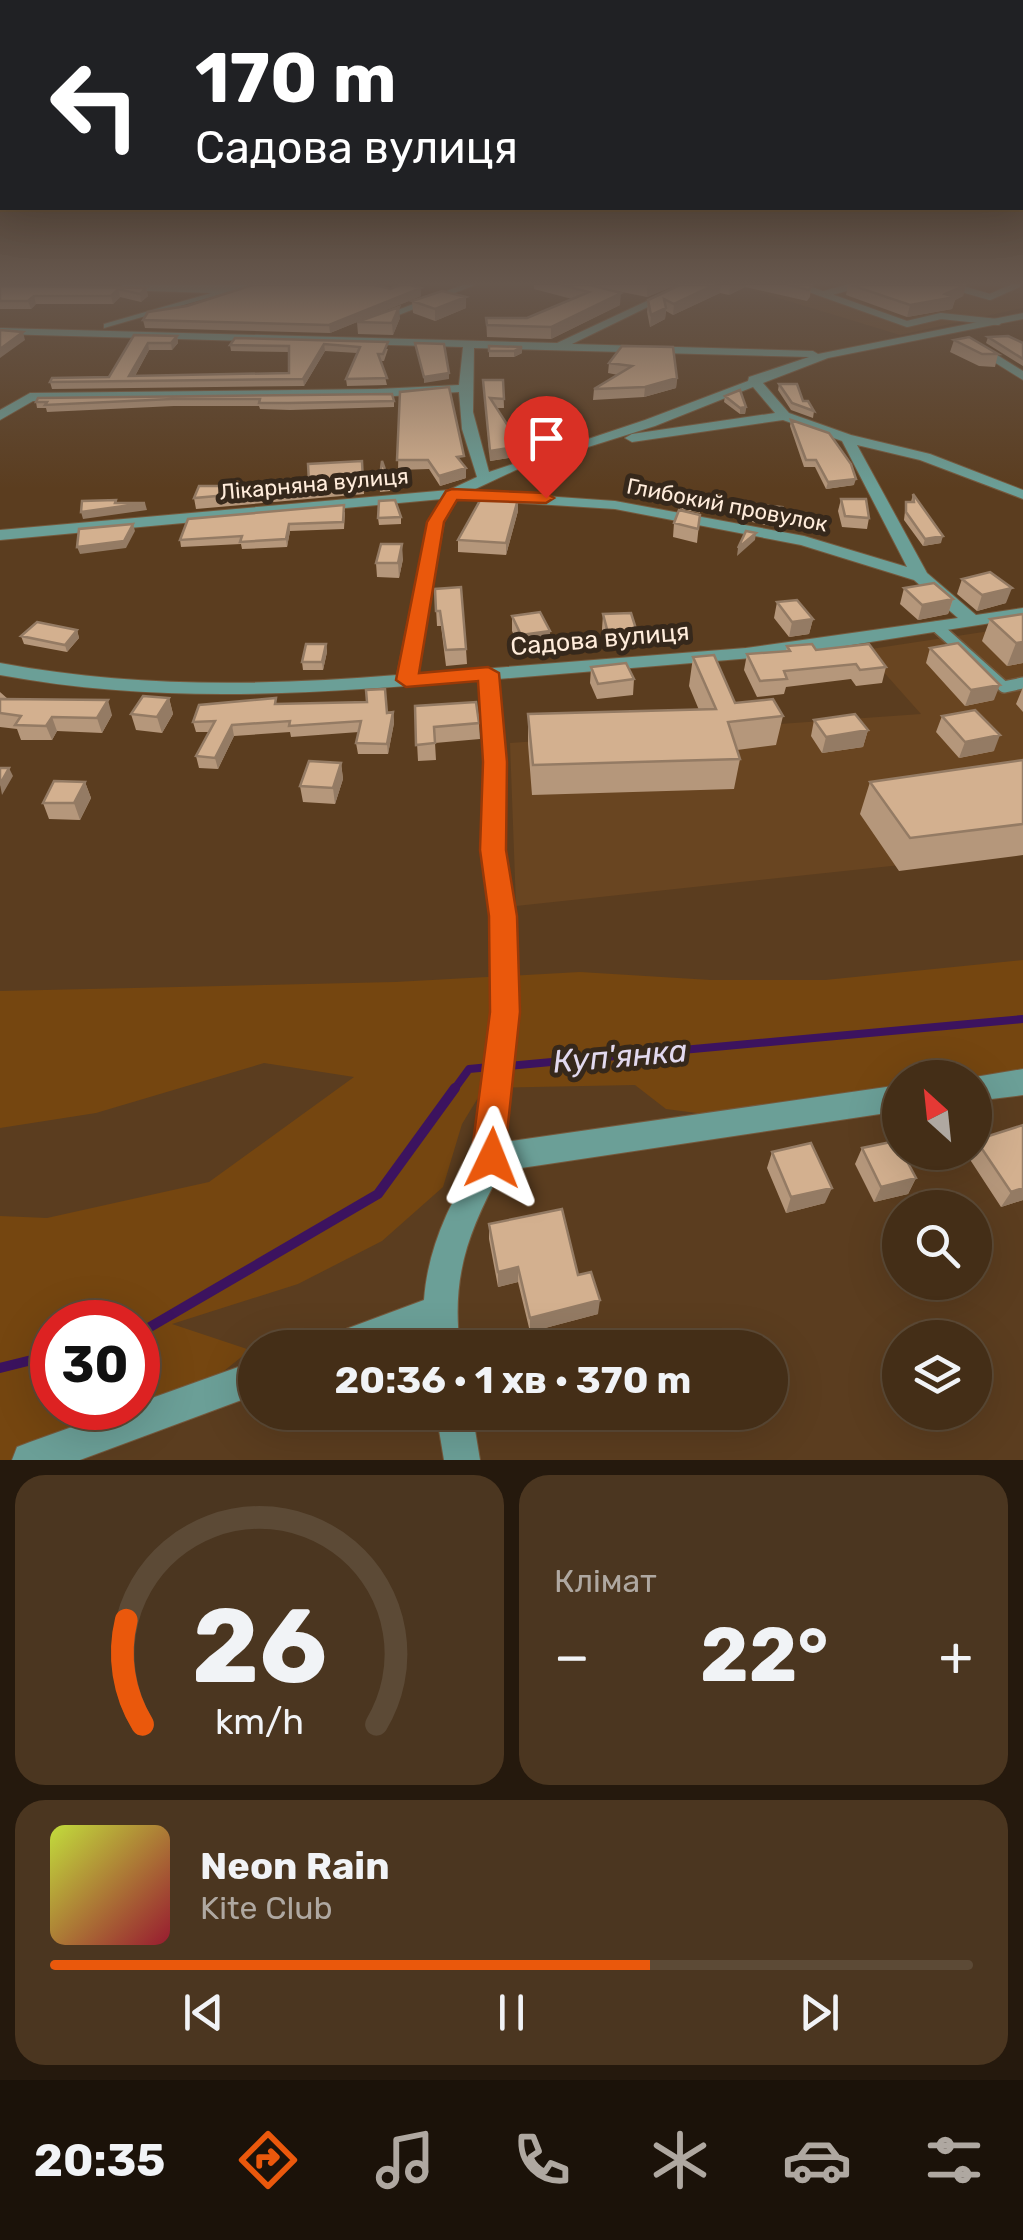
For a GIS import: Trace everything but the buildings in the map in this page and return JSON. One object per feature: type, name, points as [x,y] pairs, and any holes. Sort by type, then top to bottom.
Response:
[{"type":"street","points":[[468,353],[470,447],[485,478]]},
{"type":"street","points":[[776,353],[826,355]]},
{"type":"street","name":"Лікарняна вулиця","points":[[0,535],[452,494],[485,478],[836,353]]},
{"type":"street","points":[[987,353],[1023,376]]},
{"type":"street","points":[[753,380],[784,416]]},
{"type":"street","points":[[0,416],[30,398],[466,388]]},
{"type":"street","points":[[576,447],[784,416],[847,438],[925,456],[1023,495]]},
{"type":"street","points":[[847,438],[920,576]]},
{"type":"street","points":[[406,680],[436,522],[452,494]]},
{"type":"street","name":"Глибокий провулок","points":[[452,494],[615,505],[804,541],[920,576],[972,621]]},
{"type":"street","name":"Садова вулиця","points":[[0,669],[45,679],[250,689],[406,680],[827,644],[1023,613]]},
{"type":"street","points":[[440,1330],[437,1312],[445,1253],[492,1158],[490,1143],[502,1041],[503,916],[493,850],[495,762],[488,673]]},
{"type":"street","points":[[992,1086],[1023,1082]]},
{"type":"street","points":[[492,1158],[882,1101]]},
{"type":"street","points":[[388,1330],[437,1312]]},
{"type":"street","points":[[30,1460],[238,1384]]},
{"type":"street","points":[[457,1430],[462,1460]]},
{"type":"lane","points":[[937,627],[1004,686],[1023,683]]},
{"type":"shaded area","points":[[1023,626],[1023,852],[516,906],[510,743],[921,714],[864,650]]},
{"type":"shaded area","points":[[1023,960],[1023,1082],[992,1081],[992,1060],[882,1060],[882,1102],[750,1120],[666,1109],[635,1085],[484,1088],[462,1124],[443,1187],[382,1241],[298,1284],[172,1324],[238,1346],[238,1360],[183,1404],[160,1412],[160,1300],[30,1300],[30,1430],[112,1430],[30,1460],[0,1460],[0,1216],[47,1218],[209,1182],[354,1077],[264,1063],[96,1113],[0,1128],[0,991],[395,982],[580,972],[711,980],[825,980]]},
{"type":"waterway","name":"Куп'янка","points":[[507,1066],[1023,1019]]},
{"type":"waterway","name":"Куп'янка","points":[[453,1091],[469,1069],[490,1067]]},
{"type":"waterway","name":"Куп'янка","points":[[160,1321],[378,1194],[455,1088]]},
{"type":"waterway","name":"Куп'янка","points":[[0,1368],[30,1360]]},
{"type":"route","points":[[492,1158],[490,1143],[505,1012],[503,916],[493,850],[495,762],[488,673],[406,680],[436,522],[452,494],[546,498]]}]
